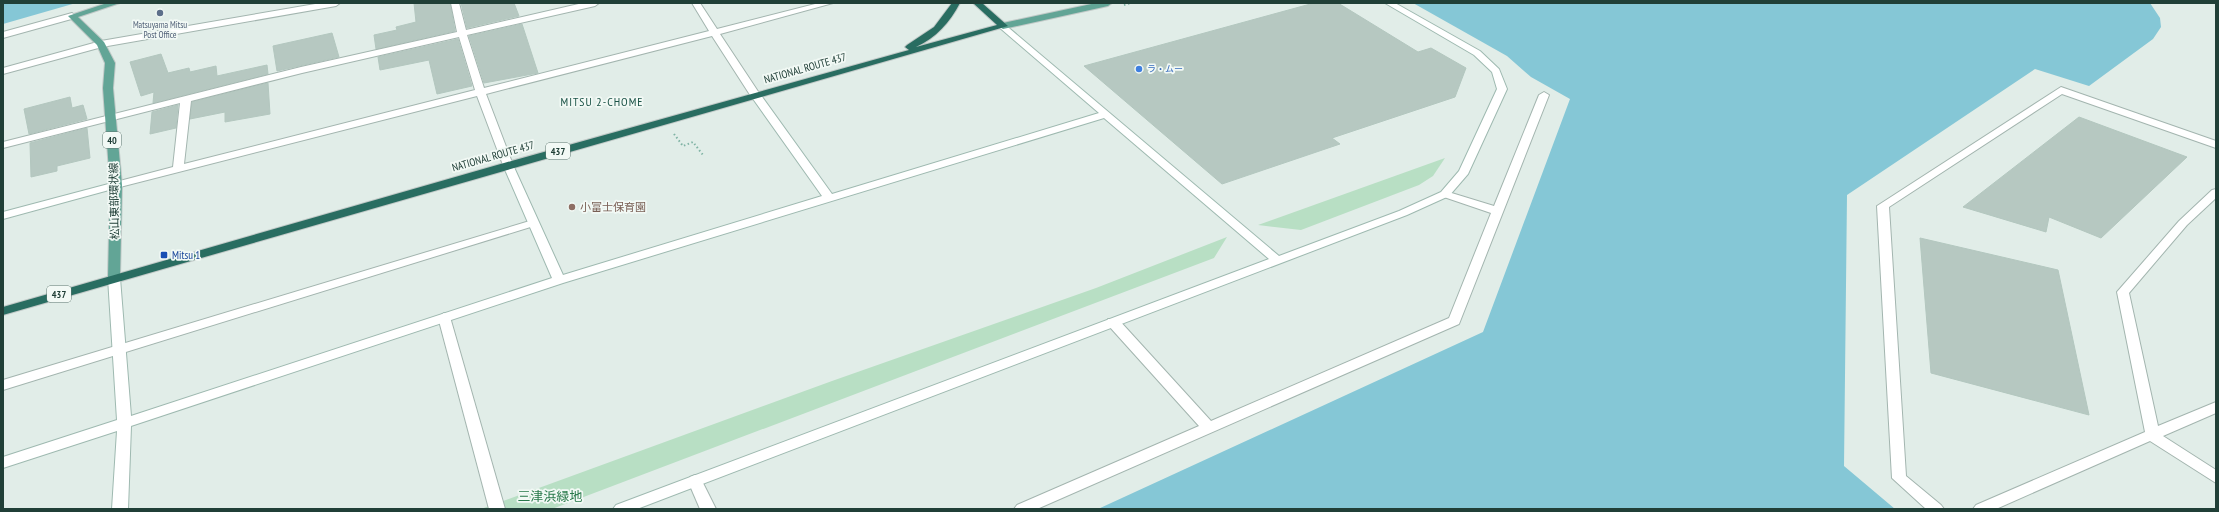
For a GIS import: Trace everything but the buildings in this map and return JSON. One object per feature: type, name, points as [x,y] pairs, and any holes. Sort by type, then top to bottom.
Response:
[{"type":"highway","points":[[888,58],[922,42],[945,22],[956,3]]},
{"type":"highway","points":[[977,3],[1004,26]]},
{"type":"highway","name":"NATIONAL ROUTE 437","points":[[3,311],[508,165],[1004,26]]},
{"type":"main road","points":[[72,16],[116,3]]},
{"type":"main road","points":[[1004,26],[1108,3]]},
{"type":"main road","name":"松山東部環状線","points":[[72,16],[101,44],[110,63],[108,88],[116,185],[114,278]]},
{"type":"street","points":[[3,71],[101,44],[336,3]]},
{"type":"street","points":[[456,3],[456,14],[481,93],[508,165],[559,280]]},
{"type":"street","points":[[3,145],[300,70],[595,3]]},
{"type":"street","points":[[696,3],[756,96],[829,198]]},
{"type":"street","points":[[3,216],[116,185],[481,93],[828,3]]},
{"type":"street","points":[[622,509],[1403,213],[1445,194],[1464,172],[1502,89],[1496,71],[1477,53],[1389,3]]},
{"type":"street","points":[[3,35],[72,16]]},
{"type":"street","points":[[1004,26],[1277,260]]},
{"type":"street","points":[[1936,509],[1899,478],[1883,206],[2061,90],[2216,145]]},
{"type":"street","points":[[1022,509],[1454,321],[1544,95]]},
{"type":"street","points":[[178,169],[186,99]]},
{"type":"street","points":[[3,463],[559,280],[1106,114]]},
{"type":"street","points":[[2216,192],[2184,223],[2123,292],[2153,436],[2216,477]]},
{"type":"street","points":[[1445,194],[1498,211]]},
{"type":"street","points":[[3,385],[533,223]]},
{"type":"street","points":[[114,278],[124,422],[120,509]]},
{"type":"street","points":[[444,317],[497,509]]},
{"type":"street","points":[[1113,322],[1209,428]]},
{"type":"street","points":[[1981,509],[2153,436],[2216,407]]},
{"type":"street","points":[[695,481],[708,509]]},
{"type":"path","points":[[664,122],[683,146],[693,142],[703,154]]},
{"type":"green space","points":[[1445,158],[1433,176],[1419,185],[1301,230],[1258,225]]},
{"type":"green space","name":"三津浜緑地","points":[[1227,237],[1214,258],[552,509],[481,509],[832,381],[1096,288]]},
{"type":"water","points":[[3,3],[76,3],[3,24]]},
{"type":"water","points":[[1413,3],[2150,3],[2160,18],[2161,27],[2153,39],[2089,86],[2035,69],[1847,195],[1844,466],[1895,509],[1098,509],[1483,332],[1570,99],[1531,77],[1507,56]]},
{"type":"place","name":"Matsuyama Mitsu Post Office","points":[[160,13]]},
{"type":"place","name":"ラ・ムー","points":[[1139,69]]},
{"type":"place","name":"小富士保育園","points":[[572,207]]},
{"type":"place","name":"Mitsu 1","points":[[164,255]]},
{"type":"district","name":"MITSU 2-CHOME","points":[[602,102]]}]
